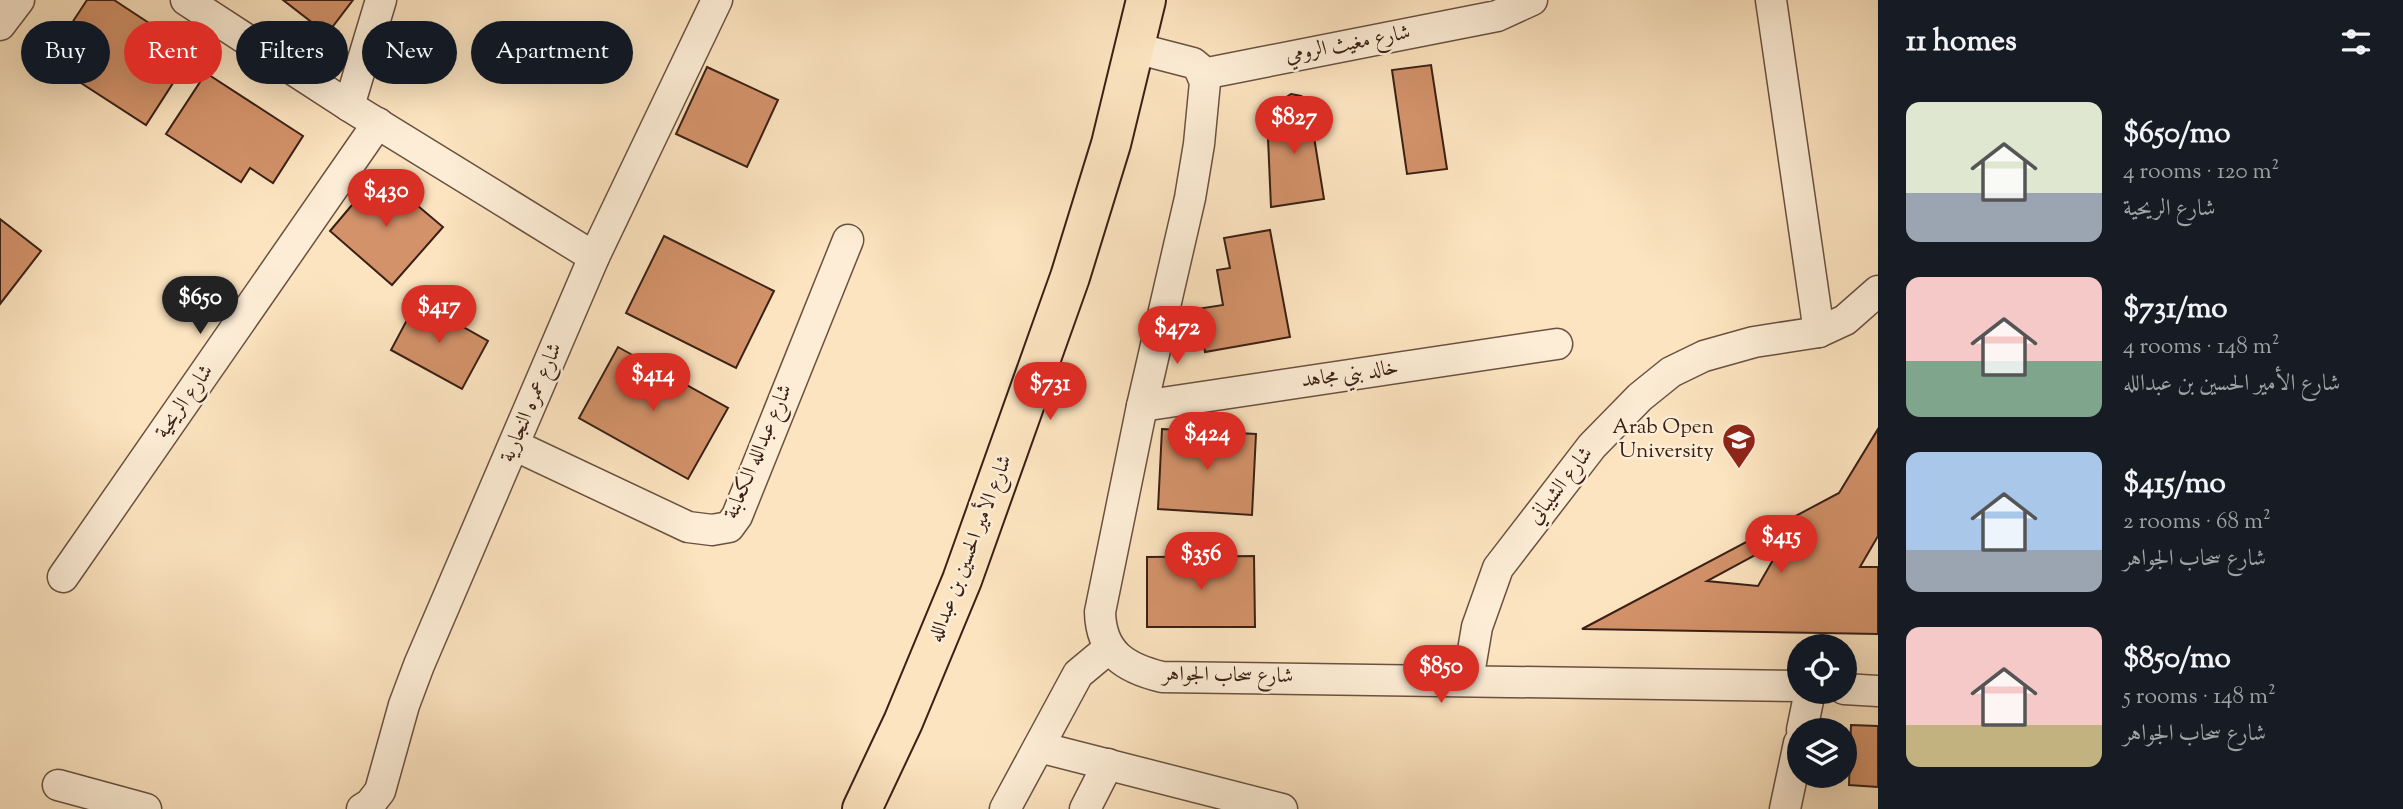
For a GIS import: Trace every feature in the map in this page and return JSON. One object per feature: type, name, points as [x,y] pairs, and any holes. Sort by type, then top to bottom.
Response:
[{"type":"main road","name":"شارع الأمير الحسين بن عبدالله","points":[[862,809],[903,722],[956,593],[1070,277],[1111,144],[1146,0]]},
{"type":"street","points":[[0,25],[19,0]]},
{"type":"street","points":[[186,0],[349,106],[594,257]]},
{"type":"street","points":[[349,106],[381,0]]},
{"type":"street","name":"شارع عمره النجارية","points":[[362,809],[370,804],[380,791],[404,705],[419,665],[594,257],[717,0]]},
{"type":"street","name":"شارع مغيث الرومي","points":[[1204,83],[1497,16],[1532,0]]},
{"type":"street","points":[[1771,0],[1819,332]]},
{"type":"street","points":[[1005,809],[1078,674],[1108,649],[1103,638],[1100,612],[1142,406],[1190,198],[1204,83],[1192,63],[1135,48]]},
{"type":"street","name":"شارع الريحية","points":[[63,577],[377,122]]},
{"type":"street","name":"شارع عبدالله الكعابنة","points":[[514,445],[688,527],[712,530],[729,527],[737,516],[848,240]]},
{"type":"street","name":"شارع الشيباني","points":[[1468,680],[1477,627],[1497,568],[1592,446],[1640,397],[1671,372],[1704,356],[1754,342],[1819,332],[1845,320],[1878,291]]},
{"type":"street","name":"خالد بني مجاهد","points":[[1142,406],[1557,344]]},
{"type":"street","name":"شارع سحاب الجواهر","points":[[1108,649],[1133,667],[1162,677],[1787,686]]},
{"type":"street","points":[[1857,690],[1878,691]]},
{"type":"street","points":[[1039,747],[1282,809]]},
{"type":"street","points":[[1085,809],[1108,764]]},
{"type":"street","points":[[58,785],[146,809]]},
{"type":"street","points":[[1785,809],[1789,788]]},
{"type":"building","points":[[87,0],[114,0],[146,21],[124,21],[124,84],[172,84],[146,125],[83,84],[110,84],[110,21],[73,21]]},
{"type":"building","points":[[283,0],[353,0],[337,21],[310,21]]},
{"type":"building","points":[[1431,65],[1447,169],[1407,174],[1392,70]]},
{"type":"building","points":[[707,67],[778,100],[747,167],[676,134]]},
{"type":"building","points":[[222,83],[303,136],[273,183],[250,168],[241,182],[166,134],[199,84]]},
{"type":"building","points":[[1291,94],[1308,100],[1324,199],[1271,207],[1268,138],[1281,136],[1277,115],[1279,102]]},
{"type":"building","points":[[379,173],[443,227],[392,285],[330,231]]},
{"type":"building","points":[[0,219],[41,251],[0,304]]},
{"type":"building","points":[[1270,230],[1290,337],[1205,352],[1197,309],[1223,305],[1217,270],[1230,268],[1224,238]]},
{"type":"building","points":[[664,236],[774,291],[736,368],[626,313]]},
{"type":"building","points":[[417,301],[488,341],[462,389],[391,350]]},
{"type":"building","points":[[618,347],[728,408],[688,479],[579,418]]},
{"type":"building","points":[[1162,429],[1256,434],[1252,515],[1158,509]]},
{"type":"building","points":[[1878,429],[1878,536],[1860,567],[1878,567],[1878,634],[1582,629],[1839,493]],"holes":[[[1785,539],[1758,586],[1707,581]]]},
{"type":"building","points":[[1254,556],[1255,627],[1147,627],[1147,557]]},
{"type":"building","points":[[1857,725],[1878,726],[1878,787],[1857,786]]},
{"type":"place","name":"Arab Open University","points":[[1739,470]]}]
